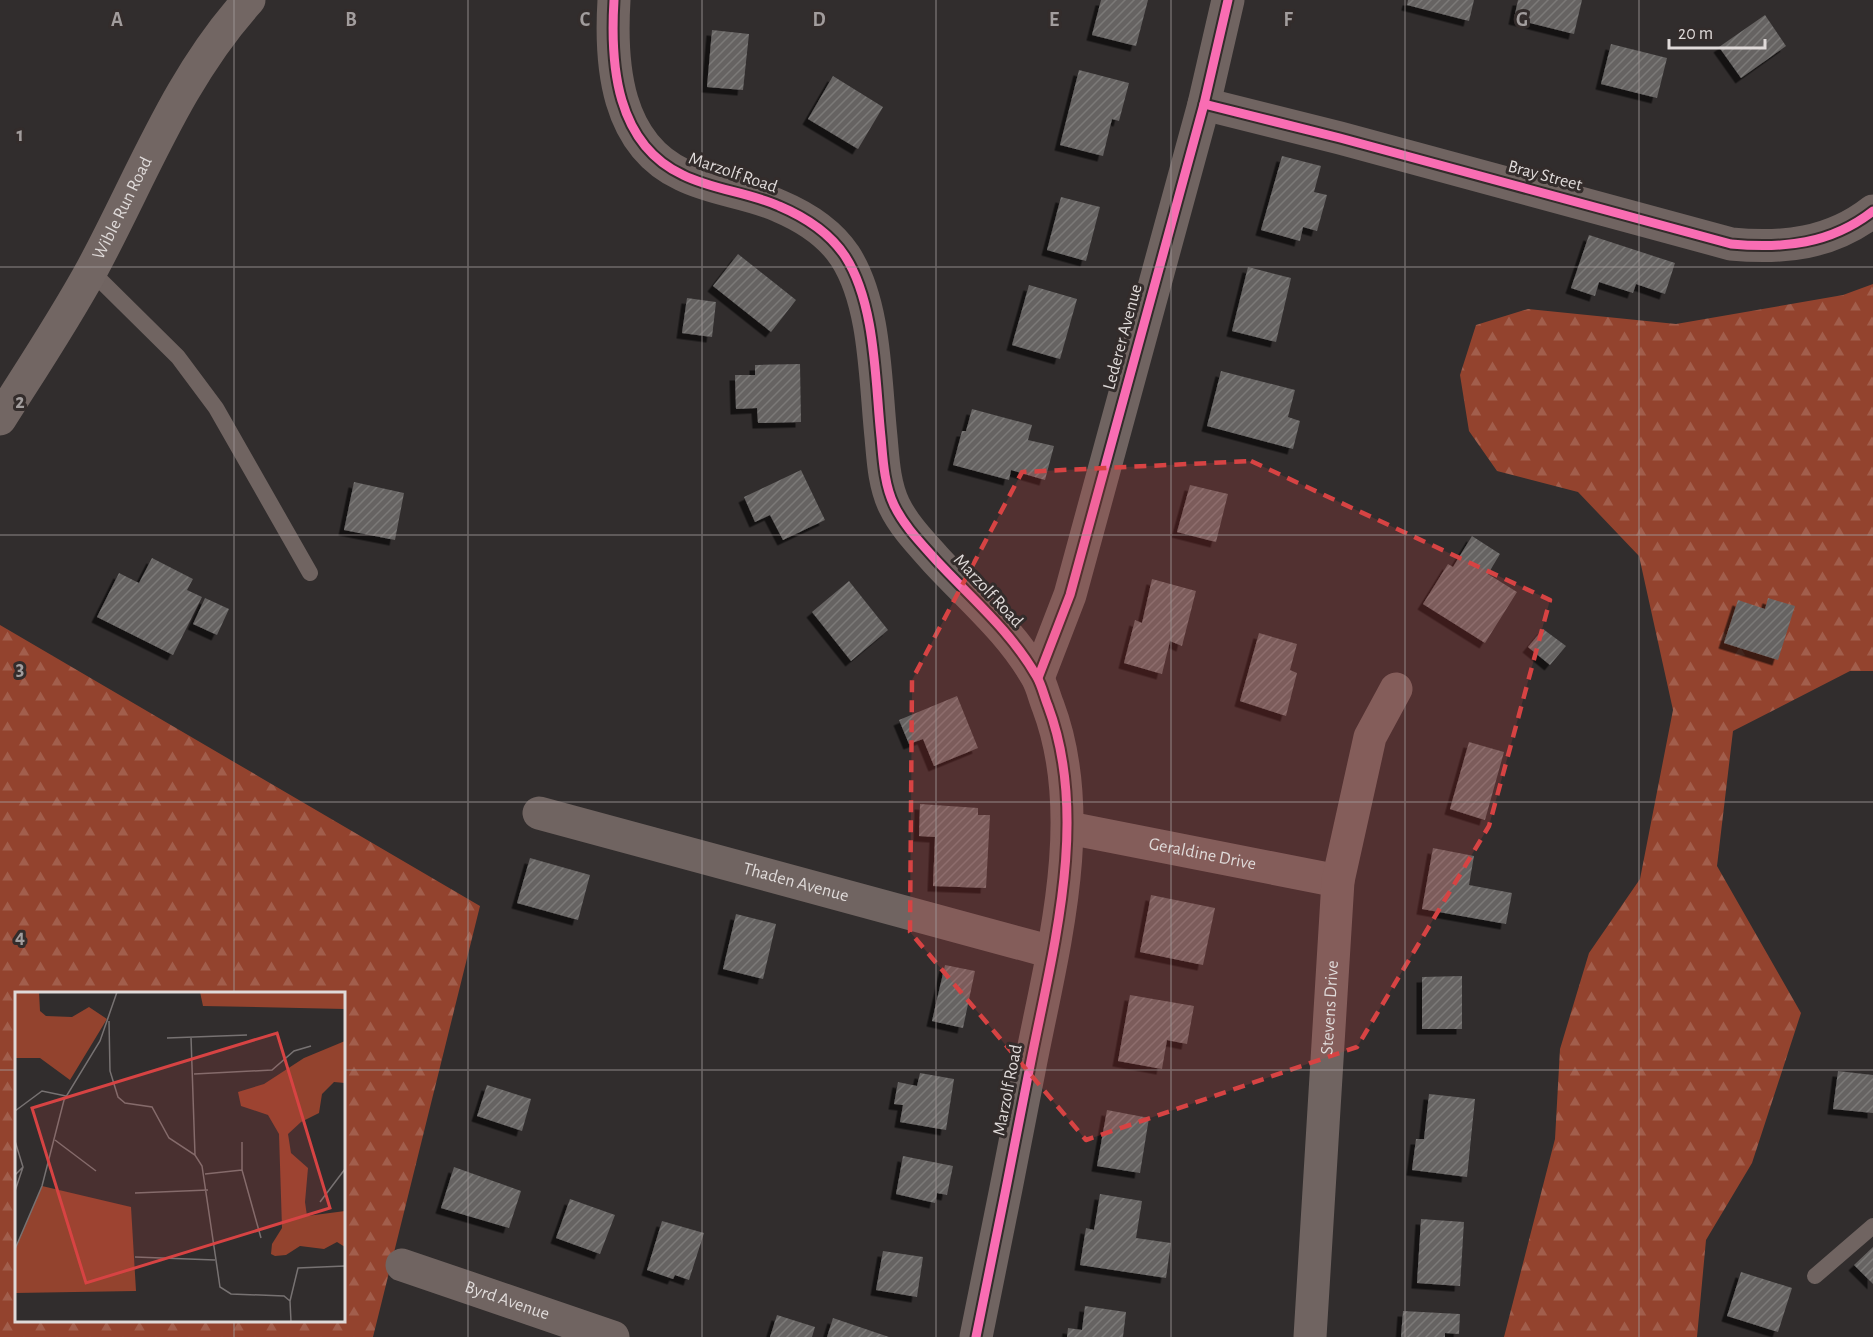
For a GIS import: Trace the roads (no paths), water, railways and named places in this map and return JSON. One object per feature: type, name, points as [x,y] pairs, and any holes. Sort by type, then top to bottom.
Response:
[{"type":"street","name":"Wible Run Road","points":[[0,419],[91,271],[161,131],[194,72],[249,0]]},
{"type":"street","name":"Marzolf Road","points":[[614,0],[612,34],[614,74],[630,121],[646,149],[682,175],[765,200],[797,214],[818,227],[843,253],[858,280],[869,324],[884,470],[893,503],[913,535],[1005,631],[1038,678],[1057,729],[1064,768],[1069,828],[1064,877],[1052,952],[976,1337]]},
{"type":"street","name":"Lederer Avenue","points":[[1038,678],[1070,595],[1204,104],[1228,0]]},
{"type":"street","name":"Bray Street","points":[[1204,104],[1363,144],[1731,244],[1760,247],[1794,244],[1837,234],[1873,211]]},
{"type":"street","name":"Stevens Drive","points":[[1310,1337],[1338,881],[1370,737],[1396,689]]},
{"type":"street","name":"Thaden Avenue","points":[[539,813],[1052,952]]},
{"type":"street","name":"Geraldine Drive","points":[[1069,828],[1338,881]]},
{"type":"street","name":"Byrd Avenue","points":[[402,1266],[613,1337]]},
{"type":"lane","points":[[91,271],[178,357],[216,408],[310,573]]},
{"type":"lane","points":[[1815,1276],[1873,1226]]}]
